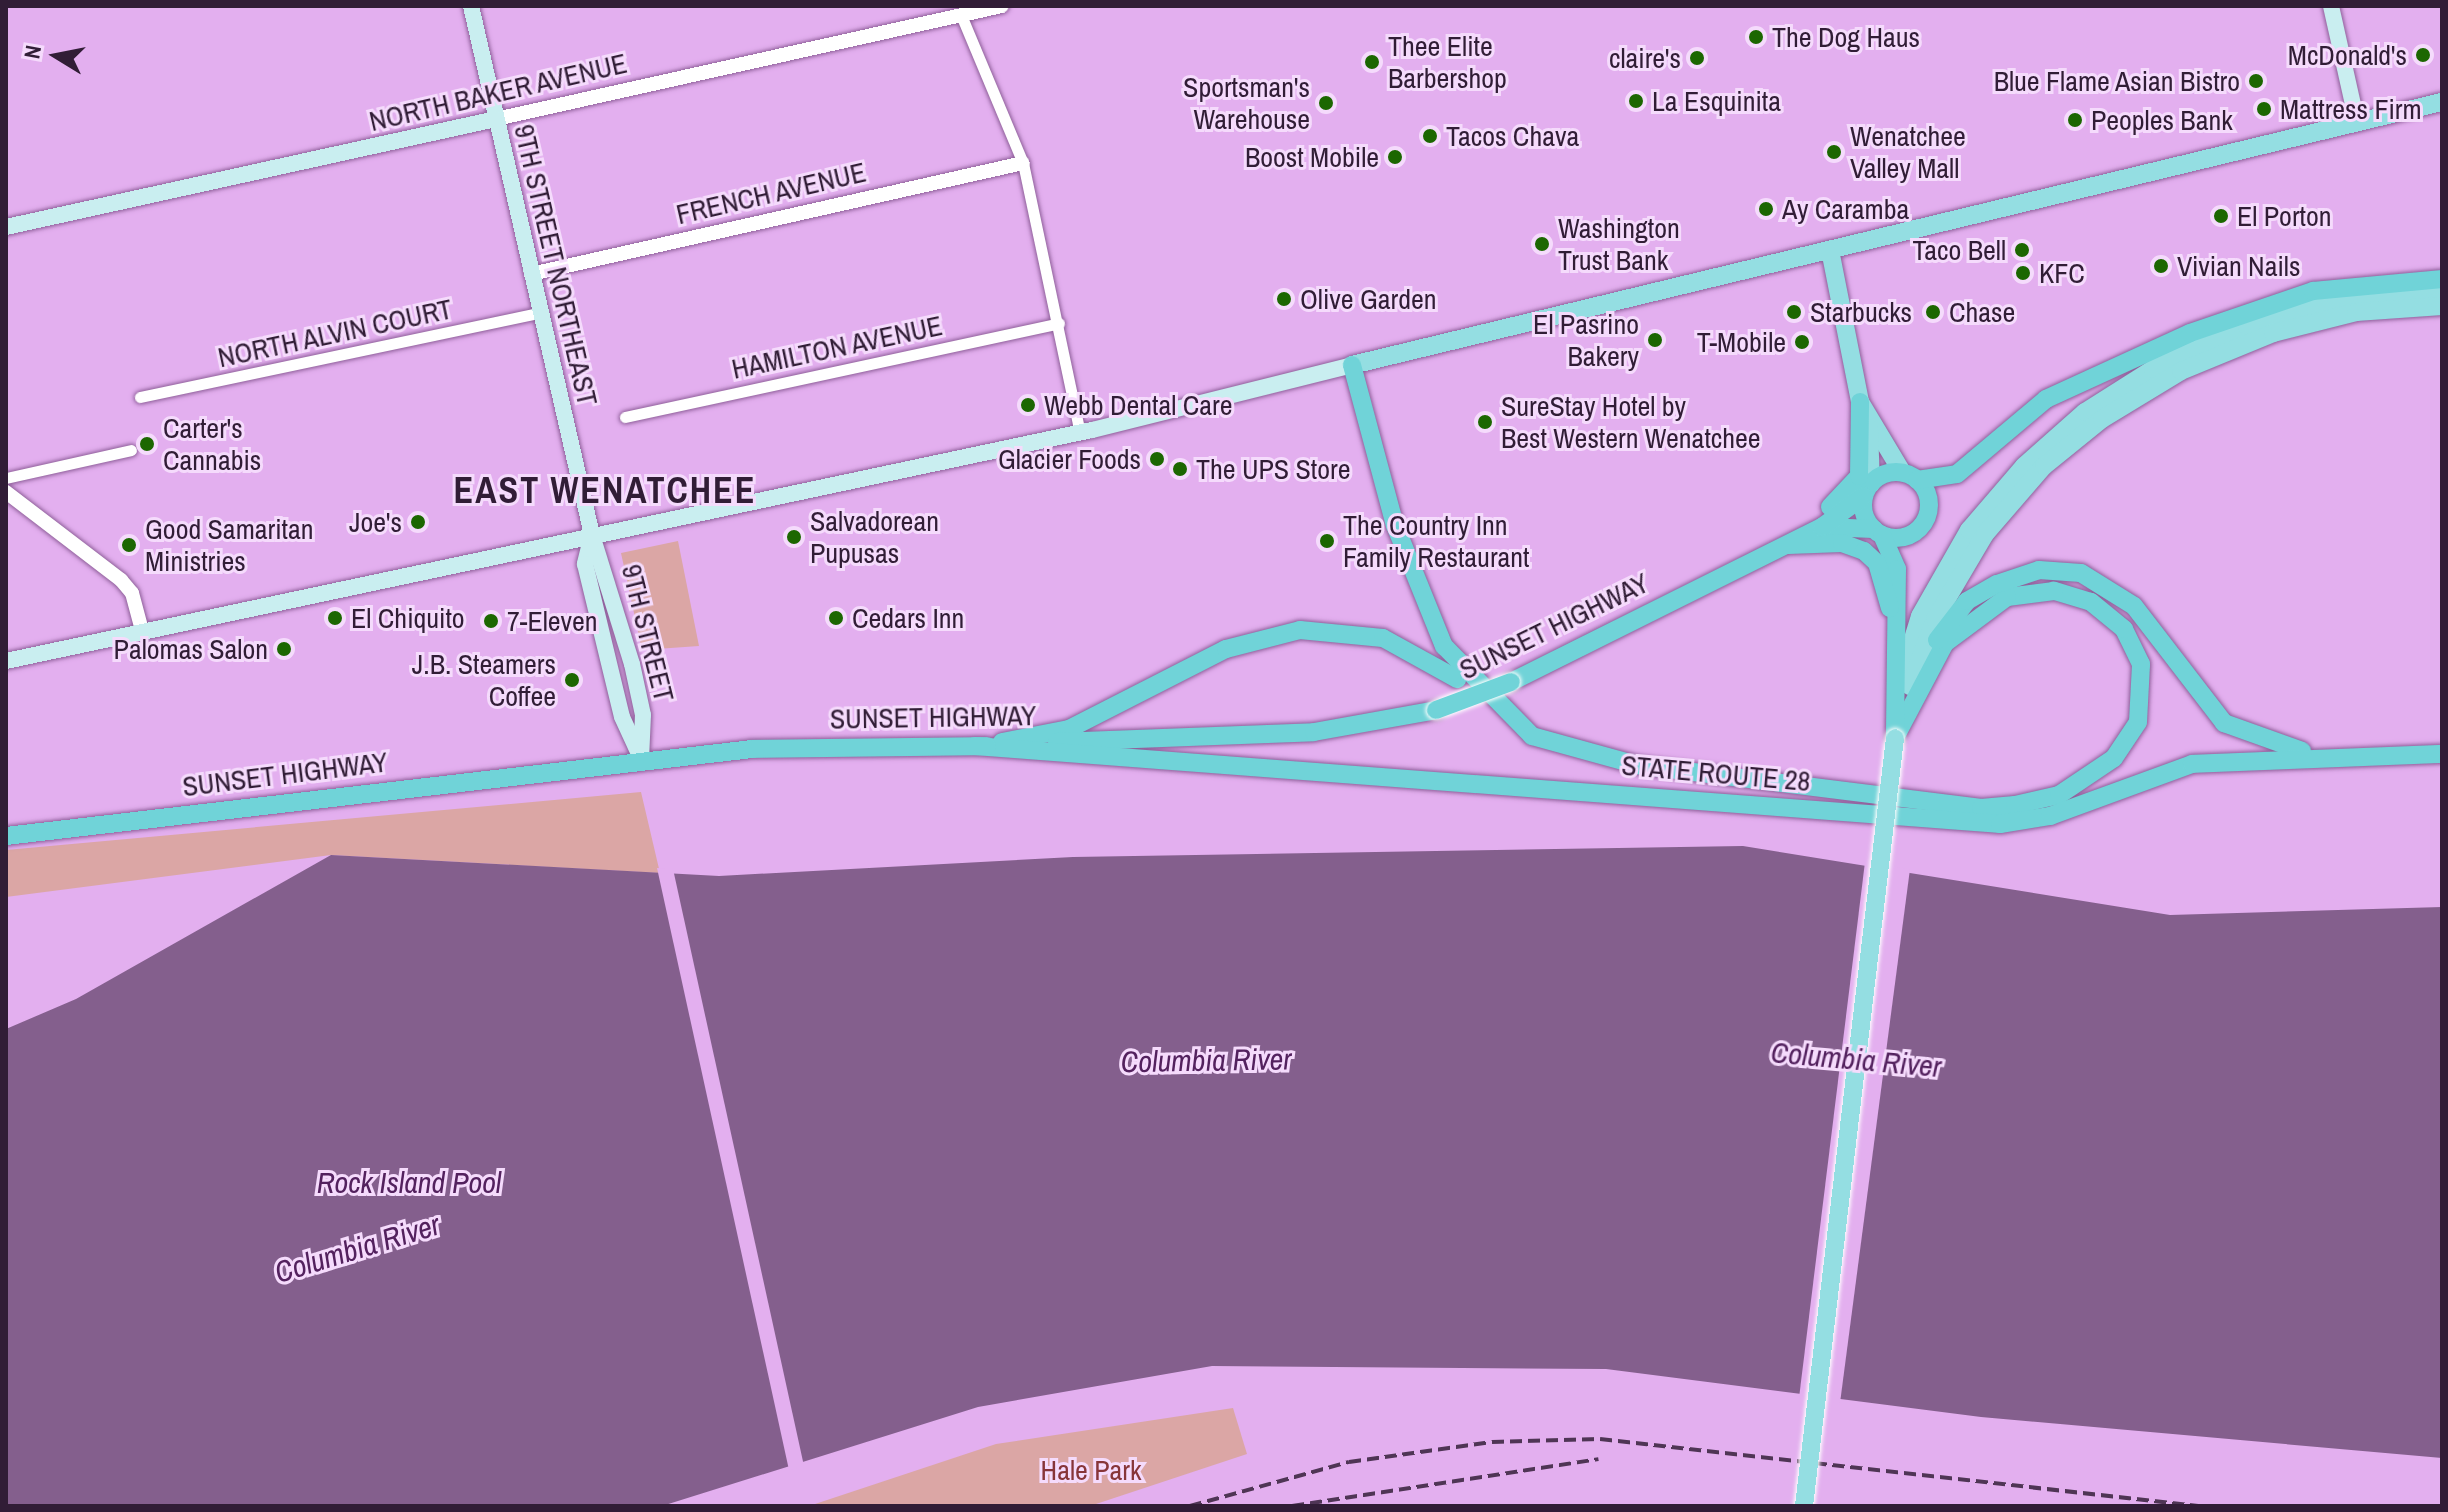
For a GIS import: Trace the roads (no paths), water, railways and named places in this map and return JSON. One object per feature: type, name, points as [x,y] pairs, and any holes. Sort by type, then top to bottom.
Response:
[{"type":"highway","points":[[1895,738],[1893,628],[1897,569],[1878,532],[1867,490],[1910,476],[1957,474],[2046,399],[2176,339],[2313,291],[2442,279]]},
{"type":"highway","points":[[1352,365],[1411,574],[1453,663],[1489,700],[1532,736],[1583,753],[1981,808],[2059,795],[2099,773],[2138,722],[2141,664],[2124,629],[2091,602],[2054,591],[2007,597],[1945,643],[1895,738]]},
{"type":"highway","points":[[1785,545],[1859,476],[1864,410]]},
{"type":"highway","points":[[1878,532],[1905,537],[1924,523],[1929,500],[1910,476]]},
{"type":"highway","name":"SUNSET HIGHWAY","points":[[6,836],[641,759],[752,749],[975,746],[1314,732],[1436,710],[1511,682],[1822,527],[1867,490]]},
{"type":"highway","name":"SUNSET HIGHWAY","points":[[1822,527],[1878,532]]},
{"type":"highway","points":[[1785,545],[1842,543],[1864,551],[1882,576],[1893,628]]},
{"type":"highway","points":[[1895,738],[1956,612],[2012,577],[2056,569],[2093,577],[2123,596],[2231,729],[2329,755]]},
{"type":"highway","points":[[975,746],[1069,729],[1226,649],[1300,630],[1383,638],[1489,700]]},
{"type":"highway","name":"STATE ROUTE 28","points":[[975,746],[2000,824],[2050,816],[2192,764],[2329,755],[2442,754]]},
{"type":"main road","name":"9TH STREET NORTHEAST","points":[[471,6],[592,535]]},
{"type":"main road","points":[[2331,6],[2357,122]]},
{"type":"main road","points":[[6,661],[1080,433],[2442,102]]},
{"type":"main road","name":"NORTH BAKER AVENUE","points":[[6,227],[496,119]]},
{"type":"main road","points":[[1830,250],[1864,410],[1867,490]]},
{"type":"main road","points":[[1804,1506],[1895,738],[1911,636],[1978,519],[2085,412],[2171,368],[2315,305],[2442,290]]},
{"type":"main road","points":[[2171,368],[2299,324],[2442,306]]},
{"type":"main road","points":[[1864,410],[1910,476]]},
{"type":"main road","name":"9TH STREET","points":[[592,535],[617,600],[640,702],[641,759]]},
{"type":"main road","name":"9TH STREET","points":[[592,535],[590,585],[622,717],[641,759]]},
{"type":"street","name":"NORTH BAKER AVENUE","points":[[496,119],[1002,6]]},
{"type":"street","points":[[961,15],[1023,163],[1080,433]]},
{"type":"street","name":"FRENCH AVENUE","points":[[531,274],[1023,163]]},
{"type":"street","name":"NORTH ALVIN COURT","points":[[140,397],[539,313]]},
{"type":"street","name":"HAMILTON AVENUE","points":[[625,417],[1059,323]]},
{"type":"street","points":[[6,478],[131,450]]},
{"type":"street","points":[[6,492],[121,580],[142,630]]},
{"type":"water","name":"Rock Island Pool","points":[[1743,846],[2170,915],[2442,907],[2442,1458],[1981,1417],[1606,1369],[1212,1366],[978,1407],[662,1506],[6,1506],[6,1029],[76,999],[331,855],[719,876],[1073,857]]},
{"type":"railway","points":[[1190,1506],[1349,1462],[1492,1442],[1600,1439],[2198,1506]]},
{"type":"railway","points":[[1292,1506],[1598,1459]]},
{"type":"place","name":"The Dog Haus","points":[[1756,37]]},
{"type":"place","name":"McDonald's","points":[[2423,55]]},
{"type":"place","name":"claire's","points":[[1697,58]]},
{"type":"place","name":"Thee Elite Barbershop","points":[[1372,62]]},
{"type":"place","name":"Blue Flame Asian Bistro","points":[[2256,81]]},
{"type":"place","name":"La Esquinita","points":[[1636,101]]},
{"type":"place","name":"Sportsman's Warehouse","points":[[1326,103]]},
{"type":"place","name":"Mattress Firm","points":[[2264,109]]},
{"type":"place","name":"Peoples Bank","points":[[2075,120]]},
{"type":"place","name":"Tacos Chava","points":[[1430,136]]},
{"type":"place","name":"Wenatchee Valley Mall","points":[[1834,152]]},
{"type":"place","name":"Boost Mobile","points":[[1395,157]]},
{"type":"place","name":"Ay Caramba","points":[[1766,209]]},
{"type":"place","name":"El Porton","points":[[2221,216]]},
{"type":"place","name":"Washington Trust Bank","points":[[1542,244]]},
{"type":"place","name":"Taco Bell","points":[[2022,250]]},
{"type":"place","name":"Vivian Nails","points":[[2161,266]]},
{"type":"place","name":"KFC","points":[[2023,273]]},
{"type":"place","name":"Olive Garden","points":[[1284,299]]},
{"type":"place","name":"Starbucks","points":[[1794,312]]},
{"type":"place","name":"Chase","points":[[1933,312]]},
{"type":"place","name":"El Pasrino Bakery","points":[[1655,340]]},
{"type":"place","name":"T-Mobile","points":[[1802,342]]},
{"type":"place","name":"Webb Dental Care","points":[[1028,405]]},
{"type":"place","name":"SureStay Hotel by Best Western Wenatchee","points":[[1485,422]]},
{"type":"place","name":"Carter's Cannabis","points":[[147,444]]},
{"type":"place","name":"Glacier Foods","points":[[1157,459]]},
{"type":"place","name":"The UPS Store","points":[[1180,469]]},
{"type":"place","name":"Joe's","points":[[418,522]]},
{"type":"place","name":"Salvadorean Pupusas","points":[[794,537]]},
{"type":"place","name":"The Country Inn Family Restaurant","points":[[1327,541]]},
{"type":"place","name":"Good Samaritan Ministries","points":[[129,545]]},
{"type":"place","name":"El Chiquito","points":[[335,618]]},
{"type":"place","name":"Cedars Inn","points":[[836,618]]},
{"type":"place","name":"7-Eleven","points":[[491,621]]},
{"type":"place","name":"Palomas Salon","points":[[284,649]]},
{"type":"place","name":"J.B. Steamers Coffee","points":[[572,680]]},
{"type":"district","name":"EAST WENATCHEE","points":[[605,491]]},
{"type":"water label","name":"Columbia River","points":[[1856,1059]]},
{"type":"water label","name":"Columbia River","points":[[1206,1060]]},
{"type":"water label","name":"Columbia River","points":[[357,1248]]},
{"type":"park label","name":"Hale Park","points":[[1091,1470]]}]
